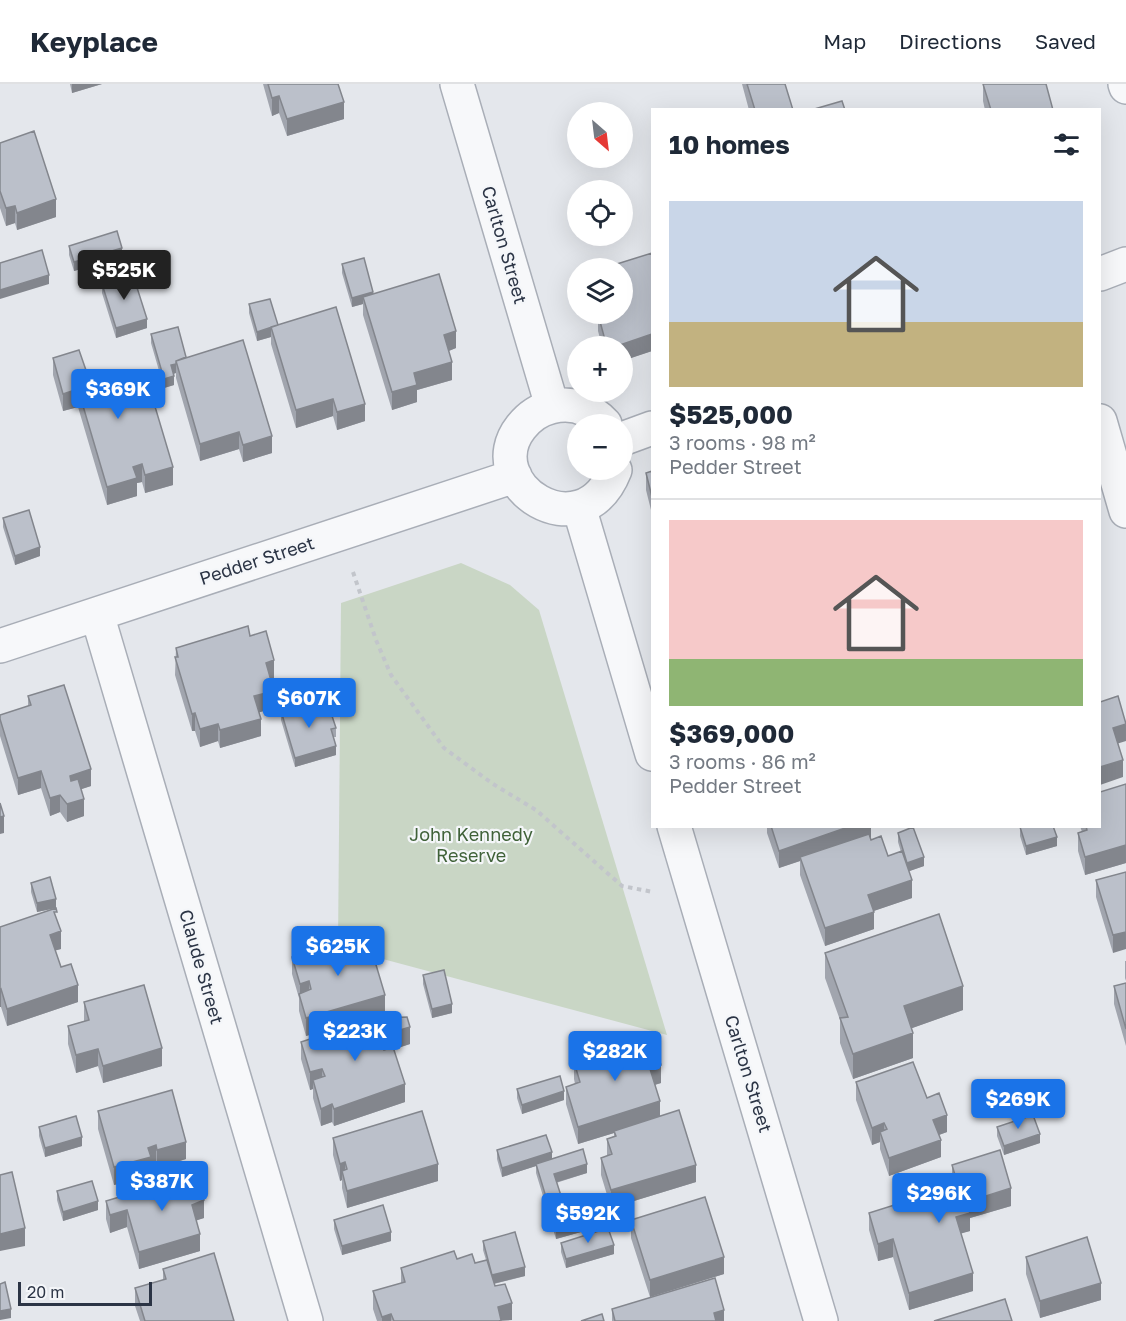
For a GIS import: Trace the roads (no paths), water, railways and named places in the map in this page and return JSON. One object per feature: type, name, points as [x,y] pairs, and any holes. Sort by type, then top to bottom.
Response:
[{"type":"street","name":"Carlton Street","points":[[457,84],[552,406]]},
{"type":"street","points":[[1101,274],[1126,264]]},
{"type":"street","points":[[591,414],[583,408],[568,405],[552,406],[538,411],[517,432],[511,454],[515,476],[522,489],[534,500],[548,507],[564,510],[579,507],[602,493],[609,480]]},
{"type":"street","points":[[1101,424],[1126,511]]},
{"type":"street","points":[[633,435],[651,428]]},
{"type":"street","name":"Pedder Street","points":[[0,646],[515,476]]},
{"type":"street","points":[[579,507],[651,751]]},
{"type":"street","name":"Claude Street","points":[[97,614],[306,1321]]},
{"type":"street","name":"Carlton Street","points":[[675,828],[821,1321]]},
{"type":"park label","name":"John Kennedy Reserve","points":[[471,846]]}]
